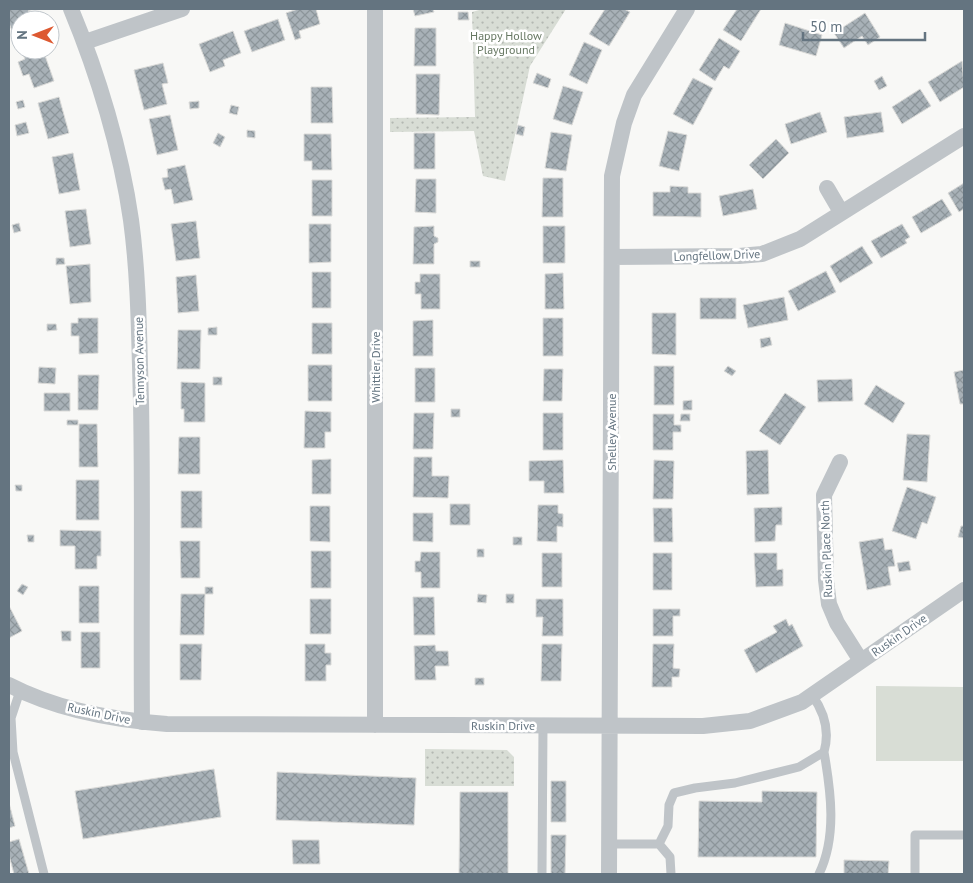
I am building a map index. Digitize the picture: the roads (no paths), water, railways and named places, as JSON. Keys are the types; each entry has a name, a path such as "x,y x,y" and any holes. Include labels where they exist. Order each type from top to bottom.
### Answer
{"street":[{"name":"Tennyson Avenue","path":"71,9 85,42 120,168 136,261 141,421 142,722"},
{"path":"85,42 182,9"},
{"name":"Whittier Drive","path":"375,9 375,725"},
{"name":"Shelley Avenue","path":"608,874 612,176 624,123 634,95 687,9"},
{"name":"Longfellow Drive","path":"612,257 739,256 762,254 800,239 964,136"},
{"path":"827,188 841,212"},
{"name":"Ruskin Place North","path":"840,462 824,496 828,604 837,623 861,661"},
{"name":"Ruskin Drive","path":"15,688 100,716 142,722 703,726 750,721 774,714 812,695 964,590"}],"lane":[{"path":"15,688 11,718 13,752 44,874"},
{"path":"812,695 822,709 828,737 824,752 831,792 828,855 819,874"},
{"path":"542,874 544,726"},
{"path":"659,844 668,826 669,805 674,793 695,788 735,783 799,766 824,752"},
{"path":"915,874 915,835 964,835"},
{"path":"608,844 659,844 670,857 671,874"}],"park label":[{"name":"Happy Hollow Playground","path":"506,42"}]}
